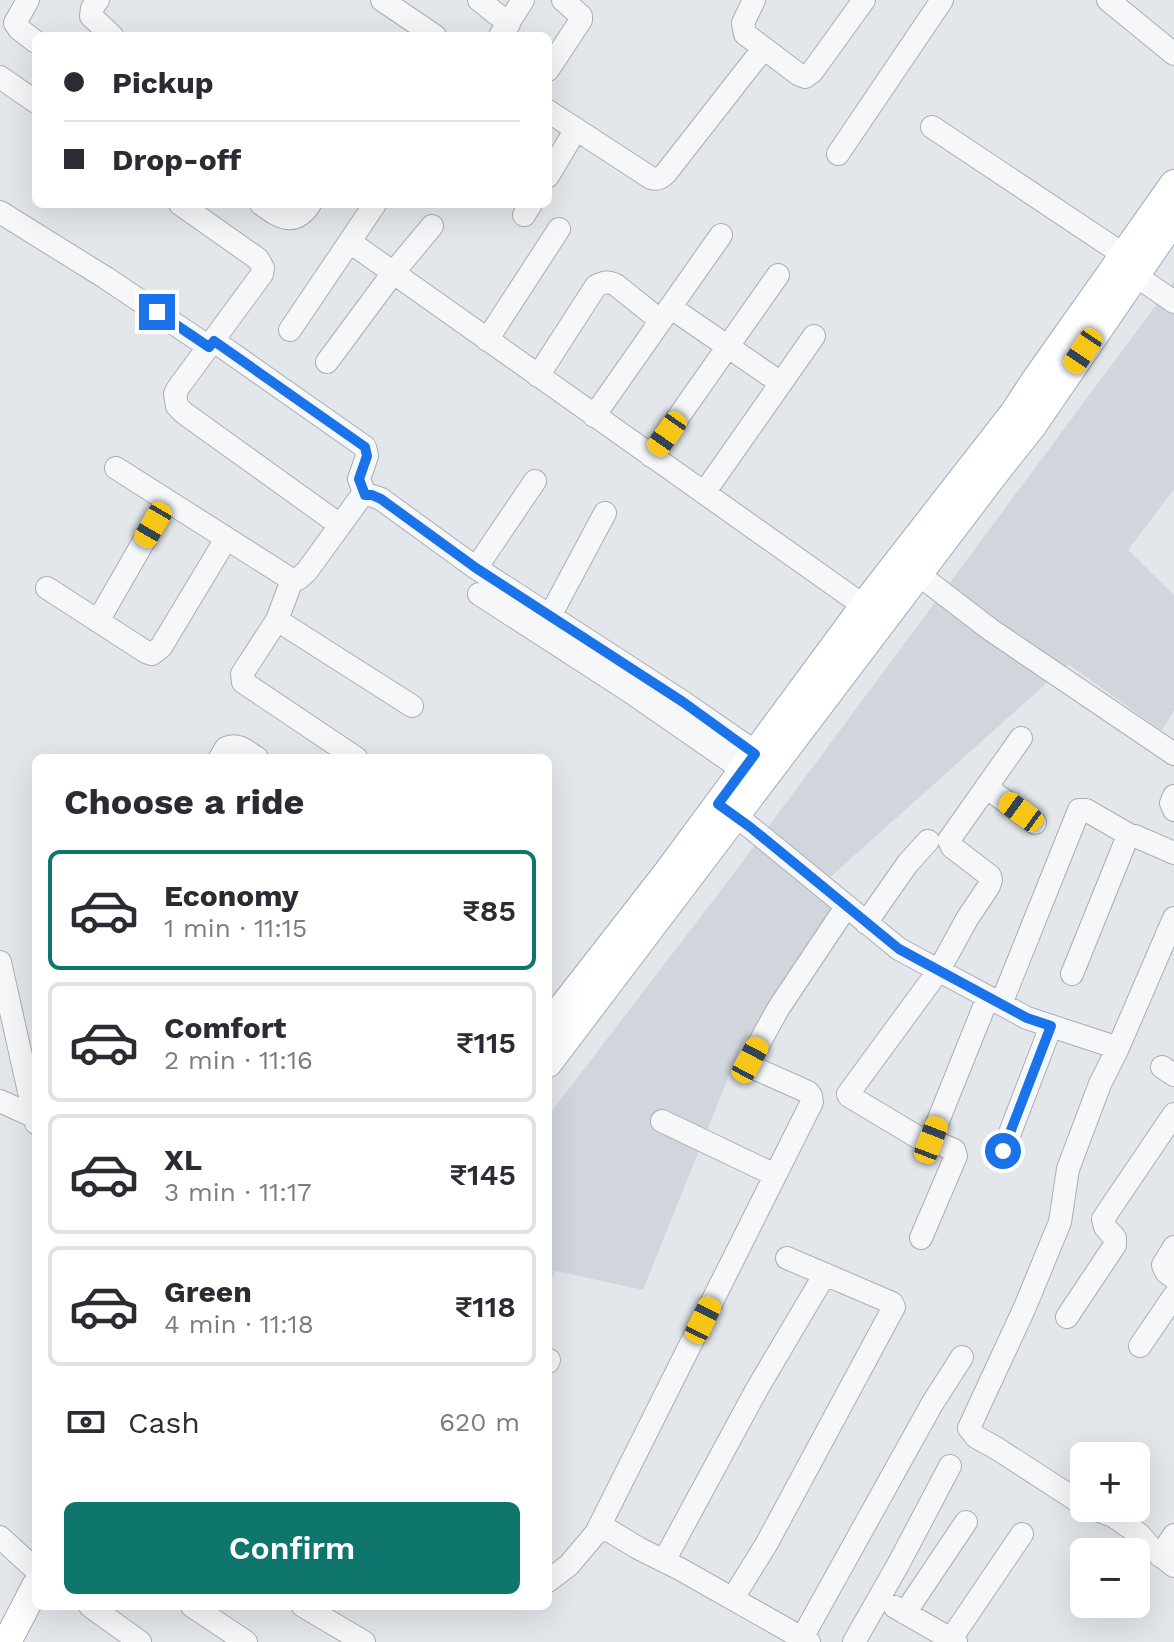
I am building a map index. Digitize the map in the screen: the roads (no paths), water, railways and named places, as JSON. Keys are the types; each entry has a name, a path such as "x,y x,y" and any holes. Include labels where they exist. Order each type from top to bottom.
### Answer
{"main road":[{"path":"1130,265 1174,184"},
{"path":"757,763 918,574 1023,420 1035,381 1130,265 1174,219"},
{"path":"552,1057 726,810 864,606 1023,420"},
{"path":"552,1021 668,872 726,810"},
{"path":"7,1642 32,1594"},
{"path":"28,1642 45,1610"}],"street":[{"path":"28,0 15,23 32,39"},
{"path":"98,0 91,16 108,32"},
{"path":"382,0 429,32"},
{"path":"479,0 504,30 523,0"},
{"path":"552,64 581,20 581,16 563,0"},
{"path":"754,0 745,18 745,34 805,77 809,76 864,0"},
{"path":"838,154 942,0"},
{"path":"1108,0 1174,54"},
{"path":"552,114 651,178 661,178 763,49"},
{"path":"0,77 32,99"},
{"path":"932,127 1130,265 1174,302"},
{"path":"552,169 576,129"},
{"path":"186,208 258,259 263,268 262,274 175,394 177,406 340,525"},
{"path":"267,208 281,217 291,218 308,208"},
{"path":"290,330 372,208"},
{"path":"0,212 212,344 365,447 367,456 359,479 365,495"},
{"path":"327,362 432,226"},
{"path":"487,340 559,229"},
{"path":"594,416 721,235"},
{"path":"350,242 864,606"},
{"path":"651,456 778,275"},
{"path":"538,376 596,286 609,282 729,347 781,383"},
{"path":"704,493 814,336"},
{"path":"116,468 292,580"},
{"path":"476,568 535,481"},
{"path":"350,754 243,682 242,674 277,620 292,580 303,576 357,501 365,495 372,495 476,568 683,702 757,763"},
{"path":"98,621 167,501"},
{"path":"550,616 605,513"},
{"path":"47,588 146,652 155,653 226,539"},
{"path":"918,574 1003,638 1174,754"},
{"path":"479,594 629,691 757,763"},
{"path":"277,620 412,706"},
{"path":"921,1238 956,1156 954,1150 931,1140 926,1142 848,1094 939,970 991,880 990,876 952,847 949,840 1021,738"},
{"path":"222,754 226,748 234,745 251,754"},
{"path":"986,787 1035,823"},
{"path":"1174,796 1171,803 1174,810"},
{"path":"726,810 899,949 1027,1018 1118,1048"},
{"path":"931,1140 1079,810 1086,810 1131,836 1174,853"},
{"path":"1072,974 1127,838 1131,836"},
{"path":"866,923 908,863 928,841"},
{"path":"552,1578 569,1565 596,1533 812,1098 808,1092 754,1068 750,1060 778,1009 846,907"},
{"path":"1070,1496 976,1437 969,1428 1060,1222 1068,1169 1100,1084 1164,967 1174,918"},
{"path":"0,962 32,1106"},
{"path":"1003,1151 1051,1026"},
{"path":"0,1101 32,1118"},
{"path":"1067,1317 1115,1245 1115,1238 1105,1227 1103,1219 1174,1114"},
{"path":"662,1121 775,1175"},
{"path":"1174,1247 1163,1265 1174,1278"},
{"path":"733,1598 767,1543 894,1309 892,1303 787,1258"},
{"path":"664,1561 757,1389 825,1274"},
{"path":"1140,1346 1174,1296"},
{"path":"596,1533 610,1531 806,1640 932,1404 962,1357"},
{"path":"854,1642 950,1466"},
{"path":"905,1613 966,1522"},
{"path":"1122,1522 1167,1561 1174,1535"},
{"path":"880,1598 954,1641 1022,1534"},
{"path":"0,1537 32,1566"},
{"path":"96,1610 140,1642"},
{"path":"198,1610 246,1642"},
{"path":"310,1610 364,1642"}]}
